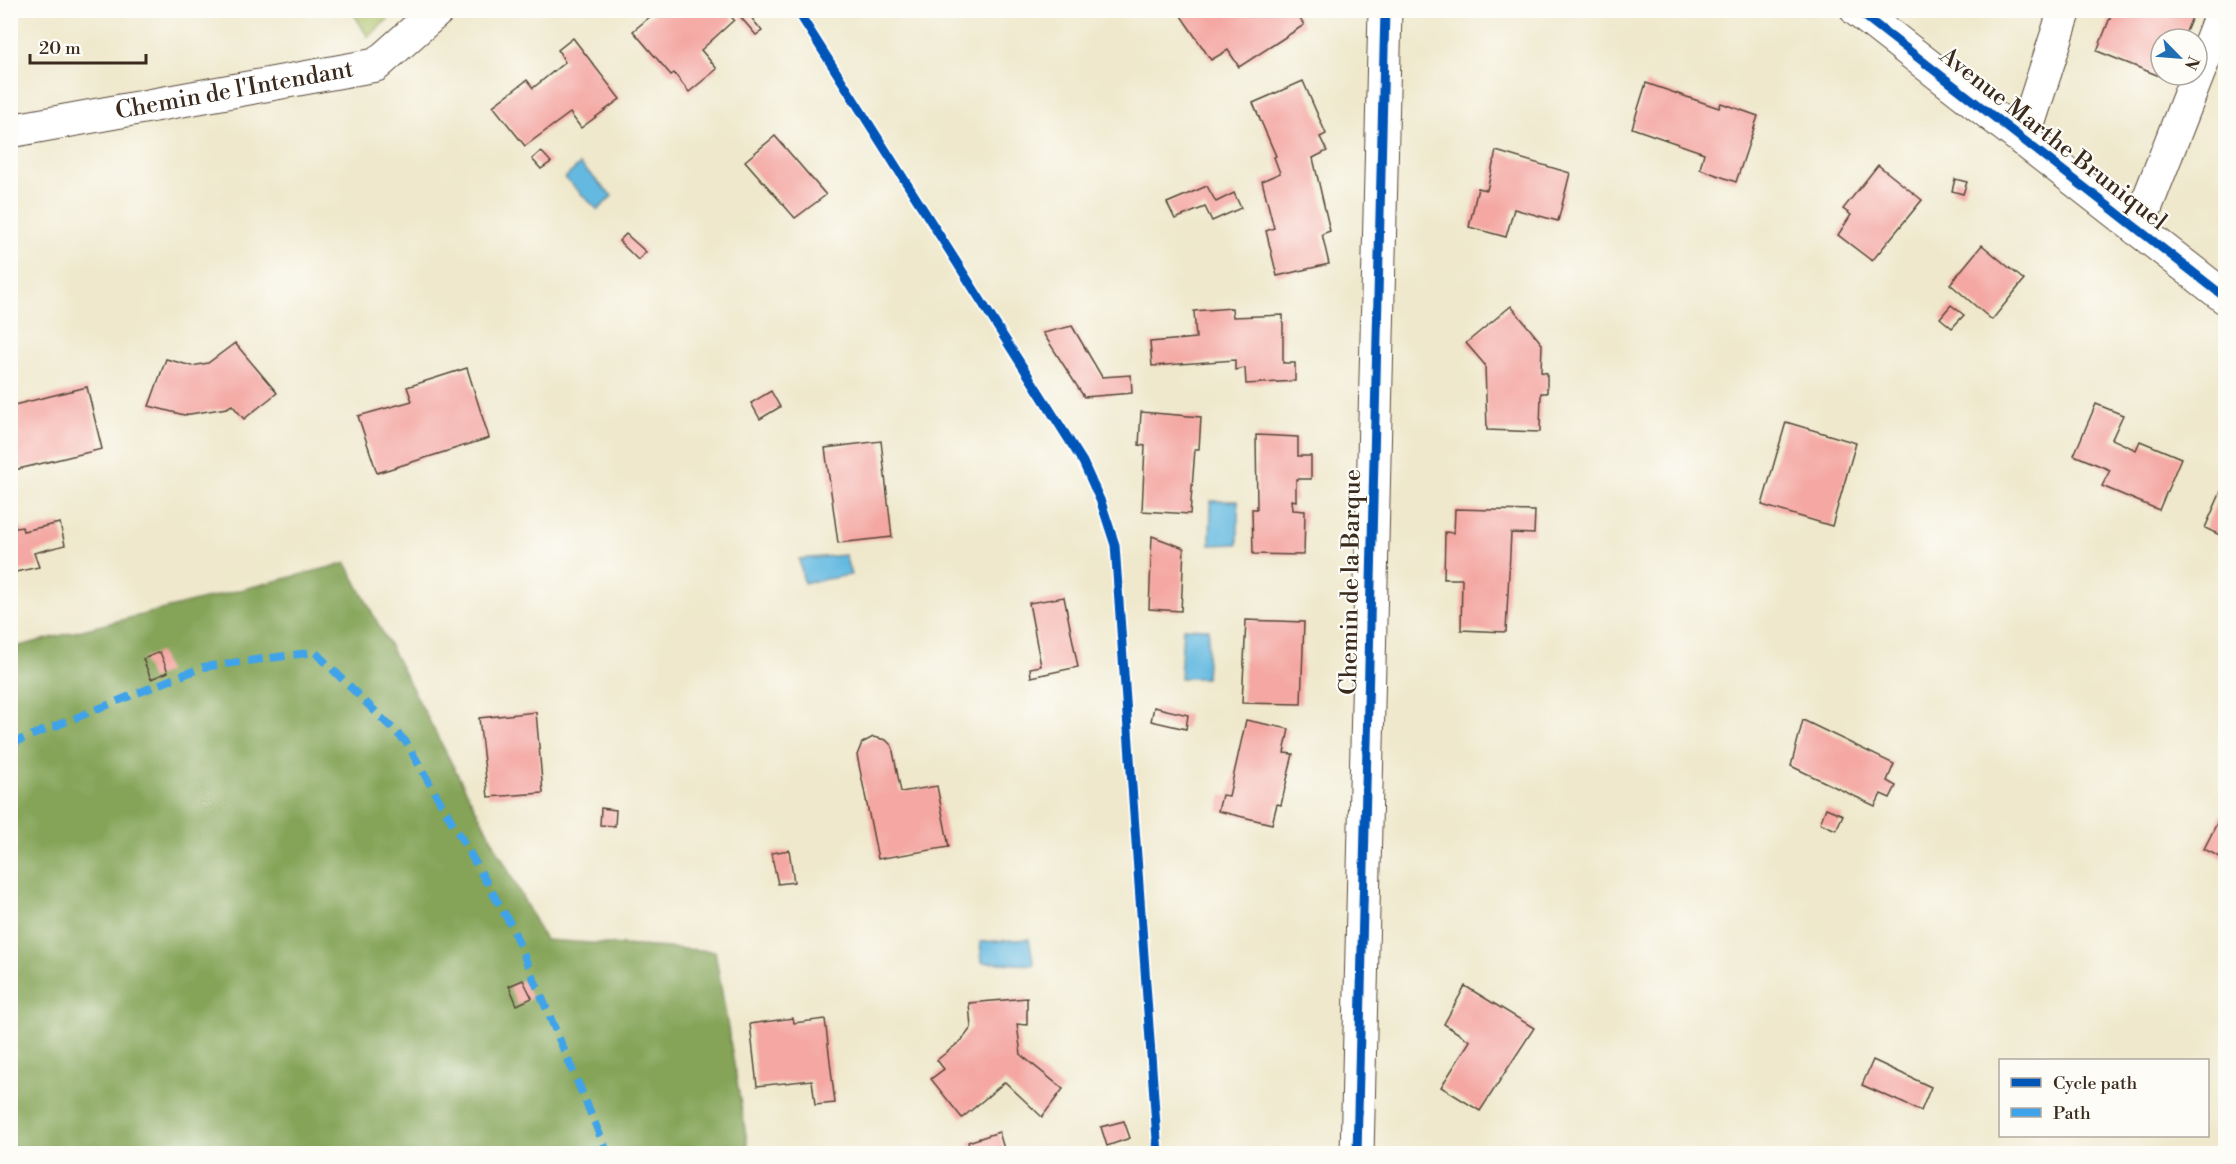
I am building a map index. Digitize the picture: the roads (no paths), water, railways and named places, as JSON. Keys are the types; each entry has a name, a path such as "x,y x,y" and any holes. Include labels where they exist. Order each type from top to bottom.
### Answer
{"street":[{"name":"Chemin de l'Intendant","path":"10,130 376,65 438,10"},
{"name":"Chemin de la Barque","path":"1357,1154 1385,10"},
{"path":"2023,140 2065,10"},
{"path":"2137,229 2223,10"},
{"name":"Avenue Marthe Bruniquel","path":"1866,14 2226,298"}],"water":[{"path":"580,164 612,196 598,210 565,178"},
{"path":"1211,501 1238,501 1238,544 1210,545"},
{"path":"845,555 851,575 804,583 799,559"},
{"path":"1183,628 1209,629 1206,678 1180,678"},
{"path":"1029,939 1034,965 982,962 980,942"}]}
